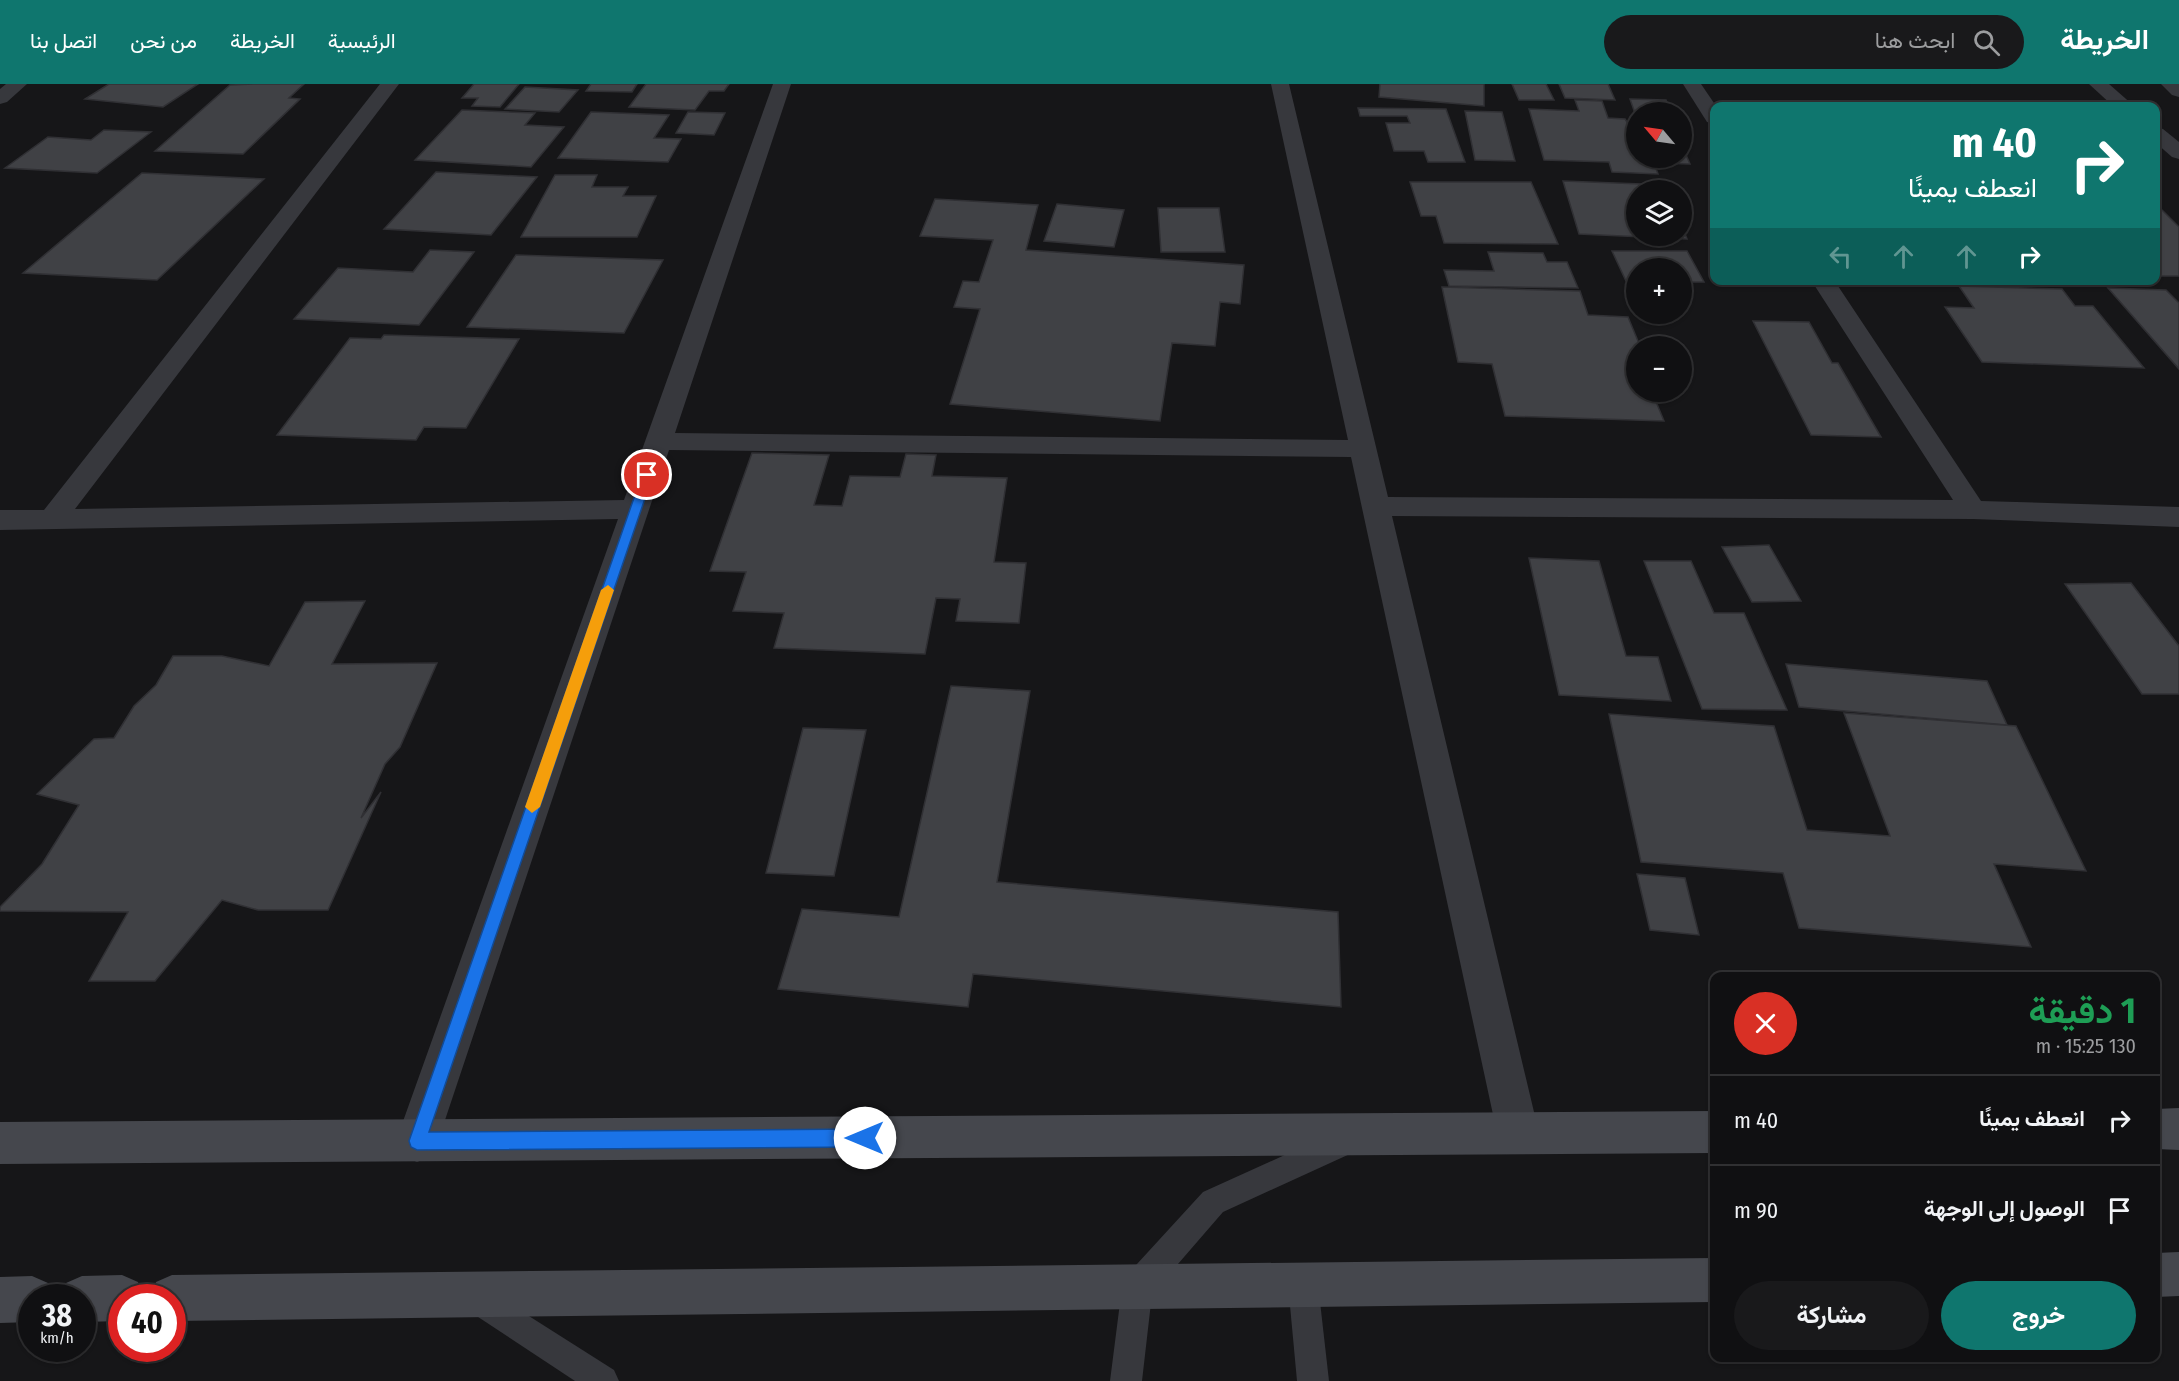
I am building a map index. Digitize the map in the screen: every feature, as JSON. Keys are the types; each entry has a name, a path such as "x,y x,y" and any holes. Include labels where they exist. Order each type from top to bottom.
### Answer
{"street":[{"path":"0,98 18,84"},
{"path":"52,519 390,84"},
{"path":"417,1141 782,84"},
{"path":"1280,84 1518,1133"},
{"path":"1692,84 1710,112"},
{"path":"2098,84 2119,102"},
{"path":"2170,84 2179,91"},
{"path":"2160,136 2179,153"},
{"path":"1825,285 1973,510"},
{"path":"659,441 1363,449"},
{"path":"1376,506 1973,510 2179,517"},
{"path":"0,520 636,509"},
{"path":"2160,1130 2179,1129"},
{"path":"0,1143 1710,1132"},
{"path":"2160,1275 2179,1275"},
{"path":"186,1298 1710,1280"},
{"path":"0,1300 18,1299"}],"lane":[{"path":"1126,1381 1137,1287 1213,1202 1359,1134"},
{"path":"1303,1284 1313,1381"},
{"path":"471,1294 603,1381"}],"building":[{"path":"109,84 198,84 163,107 85,99"},
{"path":"304,84 289,98 300,99 243,154 155,151 230,85"},
{"path":"474,84 519,84 500,107 472,106 478,98 462,98"},
{"path":"591,84 637,84 632,92 586,91"},
{"path":"646,84 729,84 724,91 709,91 695,110 629,107"},
{"path":"1380,84 1484,84 1484,106 1379,97"},
{"path":"1512,84 1546,84 1554,100 1519,100"},
{"path":"1559,84 1608,84 1615,100 1565,98"},
{"path":"525,87 578,90 559,112 505,109"},
{"path":"1630,99 1666,100 1667,102 1631,102"},
{"path":"1575,100 1602,101 1608,118 1625,119 1626,168 1656,168 1658,174 1612,172 1609,162 1544,160 1529,109 1579,111"},
{"path":"1358,108 1446,109 1465,162 1428,162 1424,151 1394,151 1386,123 1410,123 1407,116 1360,116"},
{"path":"462,110 535,113 525,125 564,127 531,167 415,160"},
{"path":"1465,111 1502,112 1515,161 1475,160"},
{"path":"591,112 669,115 654,138 681,139 668,162 558,158"},
{"path":"688,112 725,113 714,135 676,133"},
{"path":"104,130 151,132 97,173 5,168 48,137 91,140"},
{"path":"436,172 537,177 491,235 384,229"},
{"path":"142,173 264,179 157,280 23,273"},
{"path":"555,175 597,175 592,187 628,187 623,196 656,196 637,237 521,237"},
{"path":"1563,181 1626,183 1626,236 1579,234"},
{"path":"1410,182 1531,182 1558,244 1444,243 1436,216 1421,216"},
{"path":"935,199 1038,205 1026,250 1244,265 1240,304 1220,302 1215,346 1172,343 1160,421 950,404 980,309 954,307 963,281 979,282 993,240 920,236"},
{"path":"1057,204 1124,210 1114,247 1044,241"},
{"path":"1158,208 1219,208 1225,252 1161,252"},
{"path":"2160,210 2179,227 2179,276 2160,276"},
{"path":"430,250 474,252 419,325 294,319 338,268 413,272"},
{"path":"1612,251 1687,251 1691,258 1626,258 1626,281"},
{"path":"1488,252 1543,253 1547,262 1567,262 1578,288 1449,286 1444,270 1494,271"},
{"path":"516,255 663,260 624,333 467,327"},
{"path":"1692,260 1704,282 1692,282"},
{"path":"1959,286 2062,289 2075,306 2093,306 2144,368 1982,362 1945,307 1974,308"},
{"path":"1442,287 1580,291 1588,315 1626,317 1626,324 1631,324 1636,336 1626,336 1626,402 1656,402 1664,421 1505,416 1492,364 1458,362"},
{"path":"2108,288 2166,290 2179,303 2179,369"},
{"path":"1753,321 1809,322 1832,363 1838,363 1881,437 1811,435"},
{"path":"384,335 519,339 466,428 424,427 416,440 277,435 350,338 381,339"},
{"path":"752,453 829,455 814,505 842,506 850,476 900,477 906,454 936,455 932,476 1007,478 994,562 1026,563 1019,623 956,621 960,599 936,598 925,654 774,648 784,613 733,611 746,572 710,571"},
{"path":"1769,545 1801,601 1752,602 1722,547"},
{"path":"1529,558 1599,561 1626,656 1658,657 1671,701 1559,695"},
{"path":"1644,561 1691,561 1714,613 1744,613 1787,710 1702,709"},
{"path":"2131,583 2179,646 2179,694 2142,694 2065,584"},
{"path":"365,601 332,664 437,663 400,747 385,764 361,818 381,792 328,910 258,910 222,900 155,981 89,981 128,912 0,911 0,907 42,864 79,805 37,794 94,739 114,738 134,706 156,685 173,656 222,656 269,666 305,602"},
{"path":"1786,664 1987,681 2007,725 1799,707"},
{"path":"951,686 1030,691 997,882 1338,912 1341,1007 973,974 968,1007 778,989 802,909 899,917"},
{"path":"1844,713 2016,726 2086,871 1994,864 2031,947 1799,928 1783,873 1641,862 1609,714 1774,726 1807,830 1890,836"},
{"path":"803,728 866,730 834,876 766,873"},
{"path":"1637,874 1685,878 1699,935 1650,930"}],"slow traffic":[{"path":"532,807 608,590"}],"route":[{"path":"647,475 417,1141 865,1138"}]}
